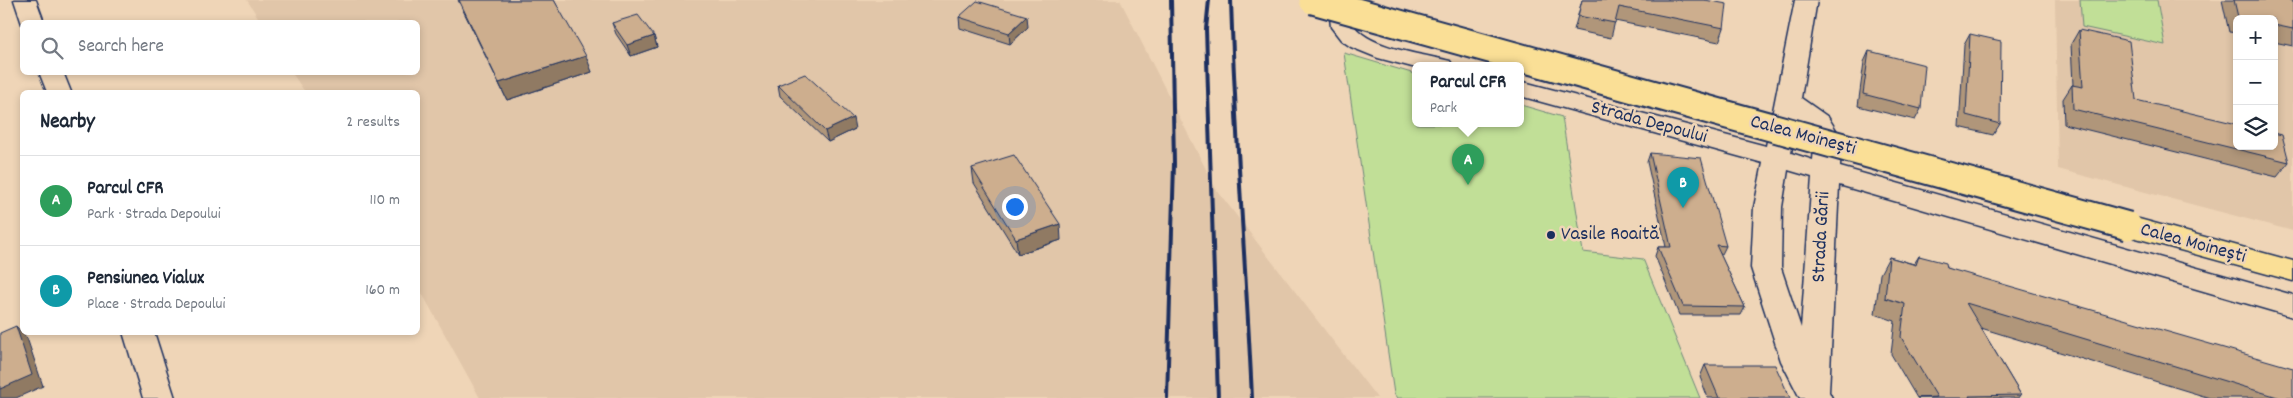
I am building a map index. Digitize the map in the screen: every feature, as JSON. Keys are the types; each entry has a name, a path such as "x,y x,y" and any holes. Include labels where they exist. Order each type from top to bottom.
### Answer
{"main road":[{"name":"Calea Moinești","path":"1313,0 2293,272"}],"street":[{"path":"25,0 32,20"},
{"path":"1345,0 1342,25 1346,32 1358,43 1427,62"},
{"path":"1789,96 1806,0"},
{"path":"52,75 58,90"},
{"name":"Strada Depoului","path":"1524,89 1777,158 2293,306"},
{"name":"Strada Gării","path":"1789,96 1819,122 1828,138 1814,395 1797,361 1766,268 1768,207 1789,96"},
{"path":"139,335 159,398"}],"shaded area":[{"path":"247,0 1120,0 1216,189 1377,398 480,398 420,290 420,90 304,90 293,75 420,75 420,20 260,20"},
{"path":"2055,0 2293,0 2293,231 2058,169"}],"green space":[{"path":"2080,0 2157,0 2165,45 2082,27"},
{"path":"1344,53 1412,73 1412,127 1524,127 1524,106 1562,117 1583,252 1643,259 1700,398 1397,398 1394,394"}],"building":[{"path":"459,0 554,0 586,56 499,83"},
{"path":"1582,0 1705,0 1727,4 1724,28 1619,7 1615,23 1578,16"},
{"path":"2234,0 2293,0 2293,29 2278,26 2278,15 2238,15"},
{"path":"977,1 1027,16 1009,33 959,17"},
{"path":"638,15 654,36 627,45 612,23"},
{"path":"2079,30 2129,41 2136,100 2233,123 2233,148 2073,109 2072,85 2083,87"},
{"path":"1970,34 2001,41 2000,124 1966,115"},
{"path":"1869,51 1925,65 1921,109 1863,94"},
{"path":"805,74 853,118 825,131 778,85"},
{"path":"2278,134 2282,135 2289,162 2240,150 2278,150"},
{"path":"1650,153 1701,158 1726,246 1716,245 1745,307 1683,306 1658,247 1671,247"},
{"path":"1014,155 1060,224 1016,239 972,168"},
{"path":"1919,256 1946,263 1947,268 2293,368 2293,398 2281,398 1966,303 2021,395 1969,396 1970,398 1917,398 1937,397 1901,337 1905,304 1885,298 1889,257 1916,265"},
{"path":"16,326 32,375 0,389 0,333"},
{"path":"1705,365 1775,365 1790,398 1719,398"}],"railway":[{"path":"1167,398 1174,164 1171,0"},
{"path":"1209,0 1206,29 1218,398"},
{"path":"1231,0 1252,398"}],"place":[{"name":"Parcul CFR","path":"1468,185"},
{"name":"Pensiunea Vialux","path":"1683,208"},
{"name":"Vasile Roaită","path":"1551,235"}]}
